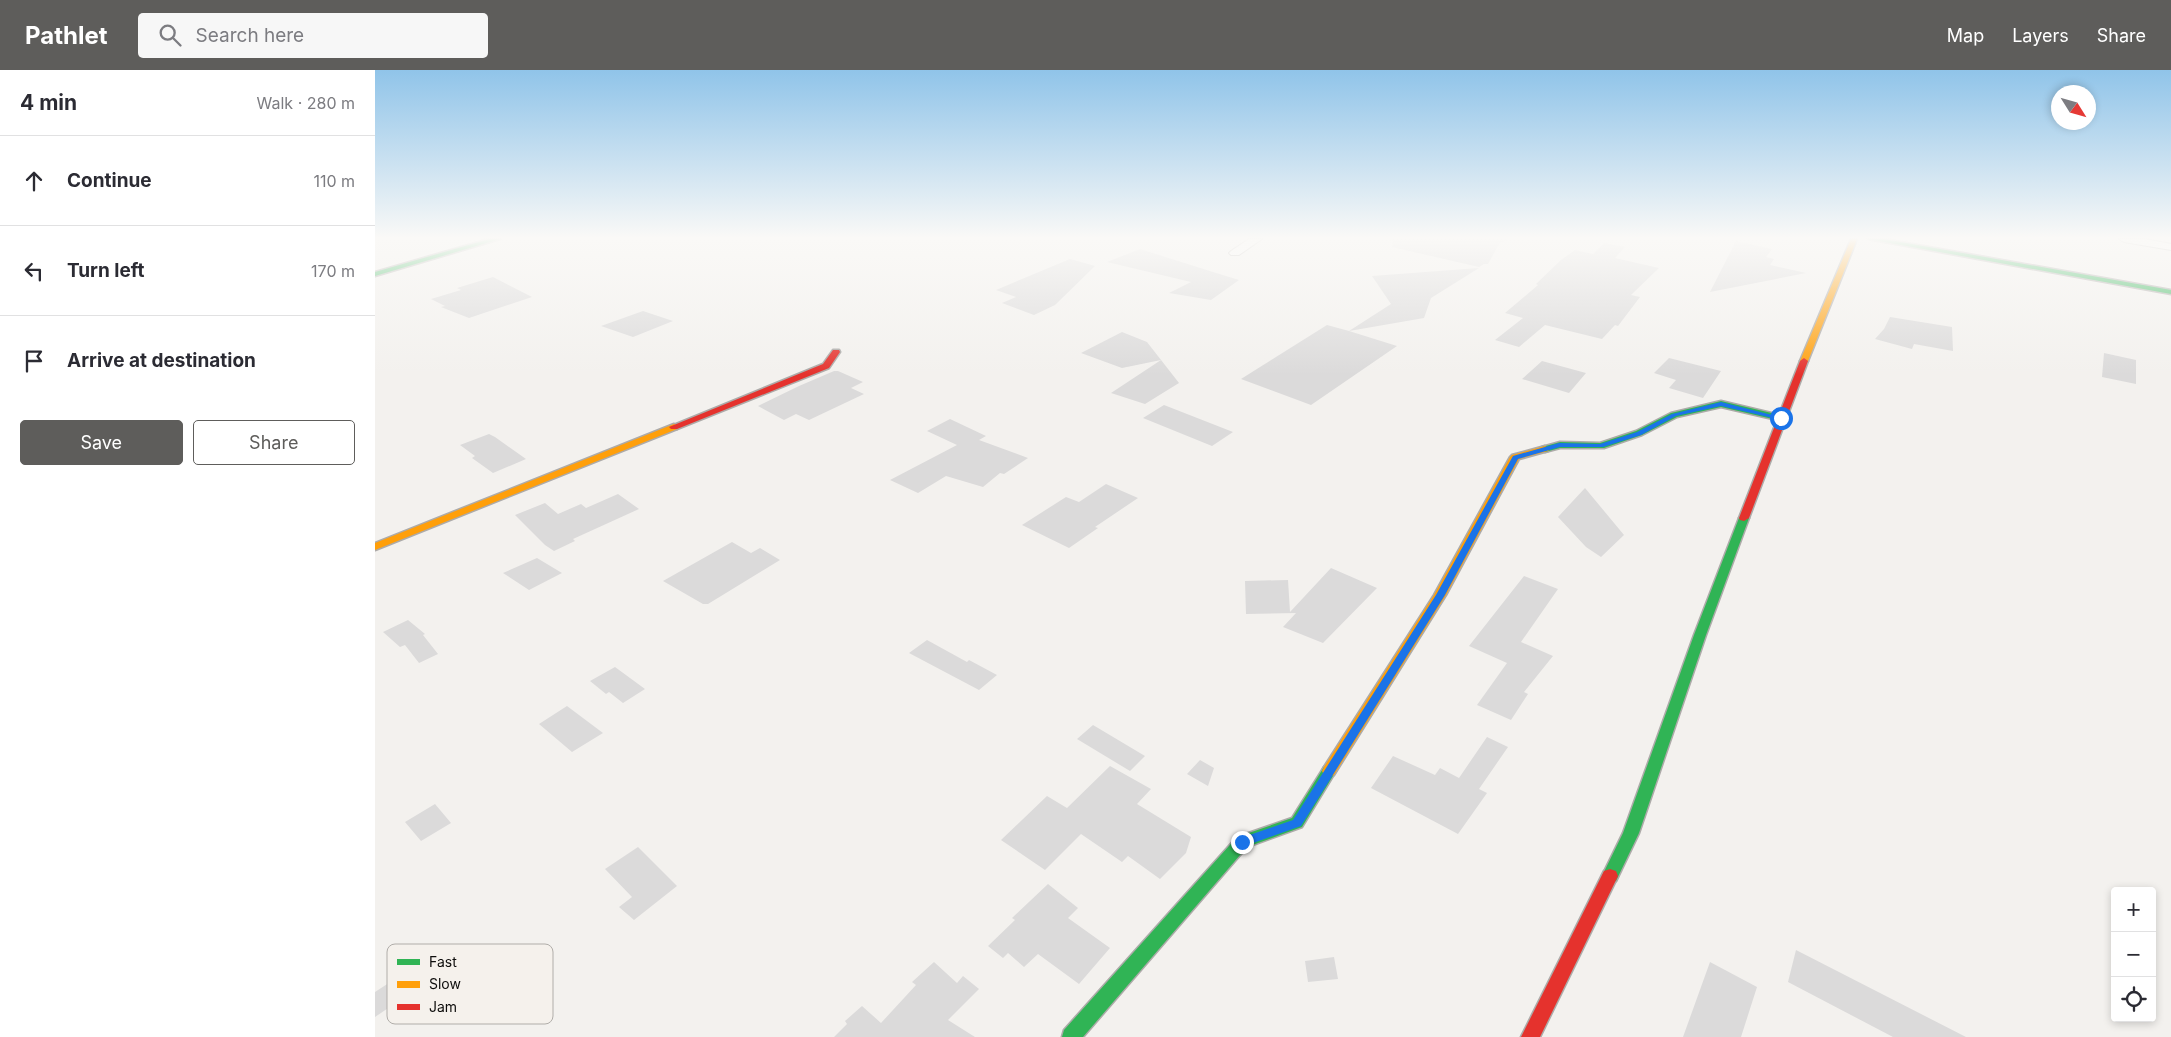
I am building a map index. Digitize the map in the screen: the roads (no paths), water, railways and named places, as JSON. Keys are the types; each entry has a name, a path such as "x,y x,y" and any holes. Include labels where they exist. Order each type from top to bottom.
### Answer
{"street":[{"path":"1530,1037 1631,833 1700,635 1781,418 1836,284"},
{"path":"2126,284 2171,292"},
{"path":"375,547 825,366 836,352"},
{"path":"1071,1037 1242,842 1297,823 1440,595 1515,457 1559,445 1601,446 1639,434 1674,415 1721,404 1781,418"}]}
